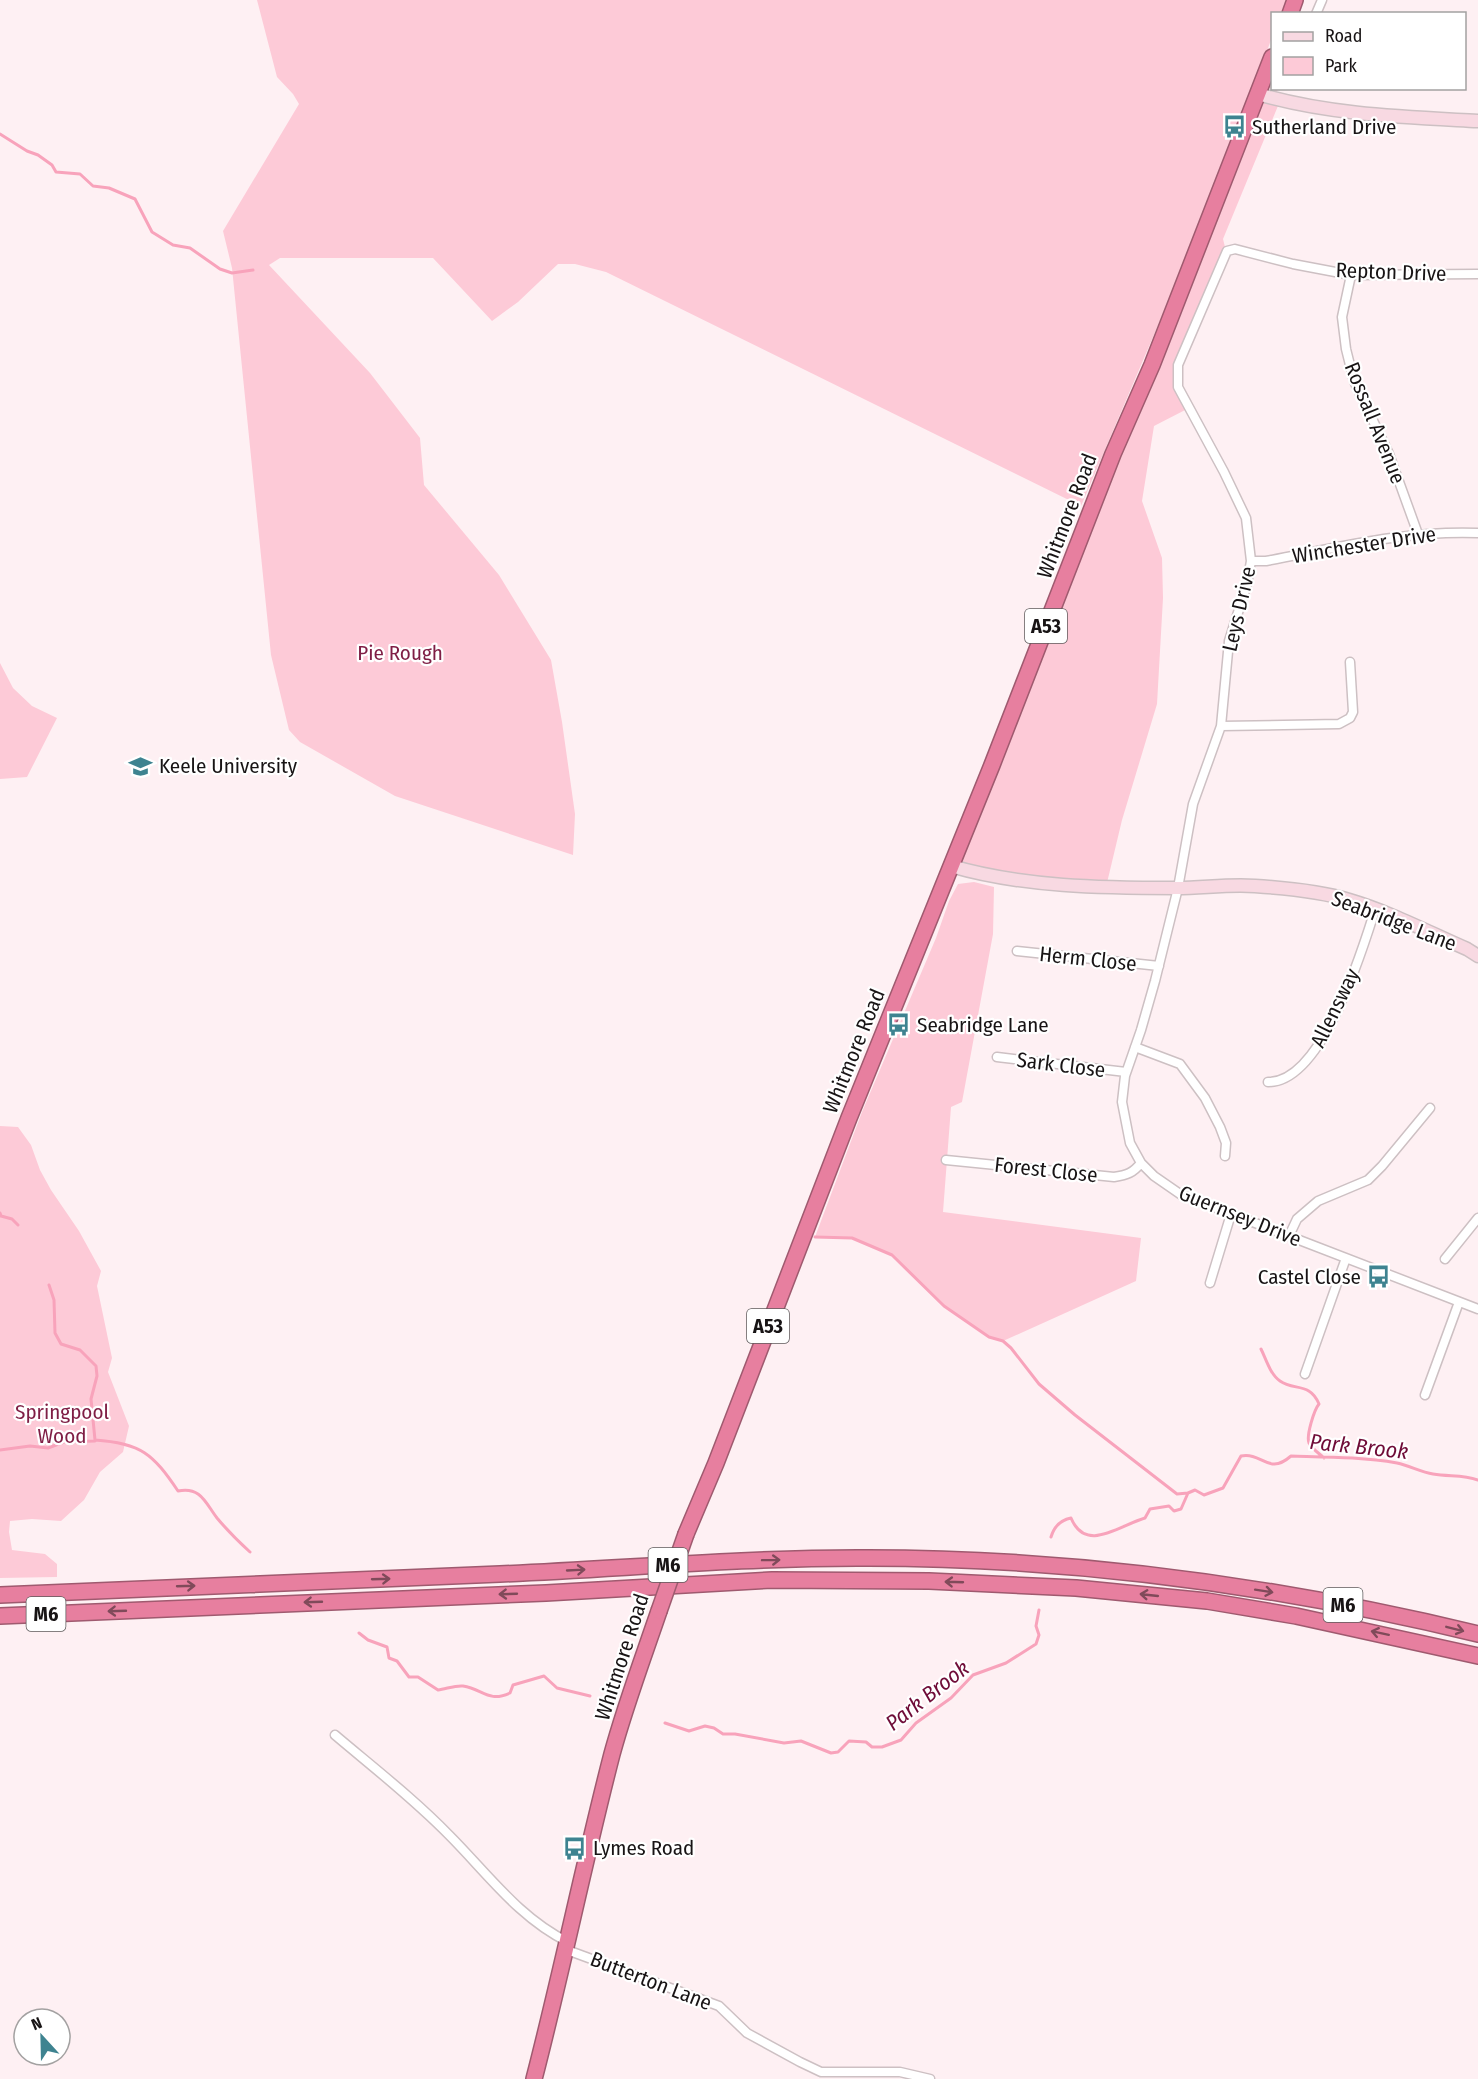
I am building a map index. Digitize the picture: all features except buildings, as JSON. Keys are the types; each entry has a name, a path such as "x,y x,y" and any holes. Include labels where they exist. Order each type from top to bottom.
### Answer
{"highway":[{"name":"Whitmore Road","path":"534,2079 613,1752 687,1534 849,1118 992,765 1113,454 1152,365 1271,60"},
{"name":"M6","path":"0,1595 501,1574 762,1560 858,1558 944,1560 1073,1567 1206,1582 1395,1614 1478,1634"},
{"name":"M6","path":"0,1616 546,1593 772,1580 928,1581 1065,1587 1207,1601 1296,1616 1478,1656"}],"street":[{"path":"1258,94 1278,94 1370,115 1478,121"},
{"name":"Repton Drive","path":"1235,249 1293,264 1351,275 1478,274"},
{"name":"Leys Drive","path":"1178,888 1193,804 1221,726 1229,641 1247,584 1251,561 1246,518 1178,387 1177,375 1178,365 1227,251 1235,249"},
{"name":"Rossall Avenue","path":"1351,275 1342,317 1346,349 1354,381 1389,454 1418,534"},
{"name":"Winchester Drive","path":"1251,561 1266,561 1418,534 1478,533"},
{"path":"1221,726 1339,724 1350,718 1353,712 1350,662"},
{"name":"Seabridge Lane","path":"951,866 973,872 1071,886 1178,888 1252,886 1323,894 1349,899 1376,909 1478,956"},
{"name":"Guernsey Drive","path":"1178,888 1159,966 1126,1072 1122,1102 1124,1121 1130,1143 1141,1162 1154,1176 1180,1194 1478,1309"},
{"name":"Allensway","path":"1268,1082 1275,1082 1295,1072 1310,1059 1349,984 1376,909"},
{"name":"Herm Close","path":"1017,951 1159,966"},
{"path":"1135,1047 1180,1064 1204,1098 1220,1127 1226,1143 1225,1156"},
{"name":"Sark Close","path":"997,1057 1126,1072"},
{"path":"1289,1236 1297,1219 1318,1201 1368,1180 1382,1167 1430,1108"},
{"name":"Forest Close","path":"946,1160 1114,1177 1134,1172 1141,1162"},
{"path":"1210,1283 1231,1214"},
{"path":"1445,1259 1478,1218"},
{"path":"1305,1374 1346,1258"},
{"path":"1425,1395 1460,1302"},
{"path":"335,1735 448,1834 507,1897 567,1946"},
{"name":"Butterton Lane","path":"567,1946 719,2006 747,2033 821,2072 900,2072 930,2079"}],"green space":[{"name":"Pie Rough","path":"257,0 1286,0 1281,12 1271,12 1271,40 1228,161 1081,506 606,272 575,264 558,264 518,302 492,321 433,258 280,258 269,265 370,373 420,438 424,485 499,575 551,660 575,814 573,855 395,796 300,742 289,730 271,655 232,268 223,231 299,104 277,77"},
{"path":"1271,60 1271,89 1259,94 1280,101 1223,239 1226,251 1177,376 1189,408 1154,426 1142,501 1162,558 1163,598 1157,704 1122,820 1106,887 951,866"},
{"path":"0,663 13,688 32,706 57,718 27,777 0,779"},
{"path":"974,882 994,887 993,934 962,1102 951,1107 943,1212 1141,1238 1136,1281 1003,1341 989,1337 944,1306 892,1255 852,1238 815,1237 862,1112 936,938 949,901 958,884"},
{"name":"Springpool Wood","path":"0,1126 18,1127 31,1145 40,1170 51,1190 79,1231 101,1271 97,1286 112,1358 108,1372 129,1426 123,1452 100,1472 84,1500 61,1521 32,1519 10,1521 12,1550 45,1554 57,1564 57,1577 0,1578"}],"waterway":[{"path":"0,134 27,151 38,155 52,165 56,172 80,174 93,186 109,188 135,199 152,232 173,245 190,248 220,269 232,273 253,270"},
{"name":"Park Brook","path":"0,1213 1,1216 12,1219 18,1225"},
{"path":"815,1237 852,1238 892,1255 944,1306 989,1337 1003,1341 1039,1384 1075,1415 1177,1494 1188,1493"},
{"name":"Park Brook","path":"49,1285 54,1300 55,1333 61,1344 80,1350 96,1366 97,1376 91,1399 95,1440 124,1444 153,1459 178,1491 192,1491 202,1497 233,1536 250,1552"},
{"path":"1261,1349 1271,1370 1280,1381 1306,1390 1315,1397 1319,1404 1311,1423 1308,1440 1324,1458"},
{"path":"0,1450 30,1446 48,1448 64,1442 95,1441"},
{"name":"Park Brook","path":"1051,1537 1058,1524 1071,1518 1077,1529 1094,1536 1115,1531 1145,1518 1150,1509 1169,1506 1174,1511 1181,1509 1188,1493 1195,1490 1204,1495 1223,1488 1241,1456 1255,1457 1271,1464 1283,1462 1291,1456 1371,1460 1397,1463 1433,1474 1478,1480"},
{"name":"Park Brook","path":"665,1723 689,1731 705,1726 714,1728 723,1734 784,1743 801,1741 831,1753 838,1752 849,1741 866,1742 872,1747 882,1747 901,1740 916,1723 951,1698 973,1675 1006,1663 1036,1644 1039,1635 1036,1626 1039,1610"},
{"name":"Park Brook","path":"359,1633 368,1640 387,1647 389,1658 397,1661 409,1677 418,1677 438,1690 463,1686 496,1697 510,1693 513,1685 544,1676 557,1688 590,1696"}],"place":[{"name":"Sutherland Drive","path":"1234,127"},
{"name":"Keele University","path":"141,766"},
{"name":"Seabridge Lane","path":"899,1025"},
{"name":"Castel Close","path":"1379,1277"},
{"name":"Lymes Road","path":"575,1848"}]}
